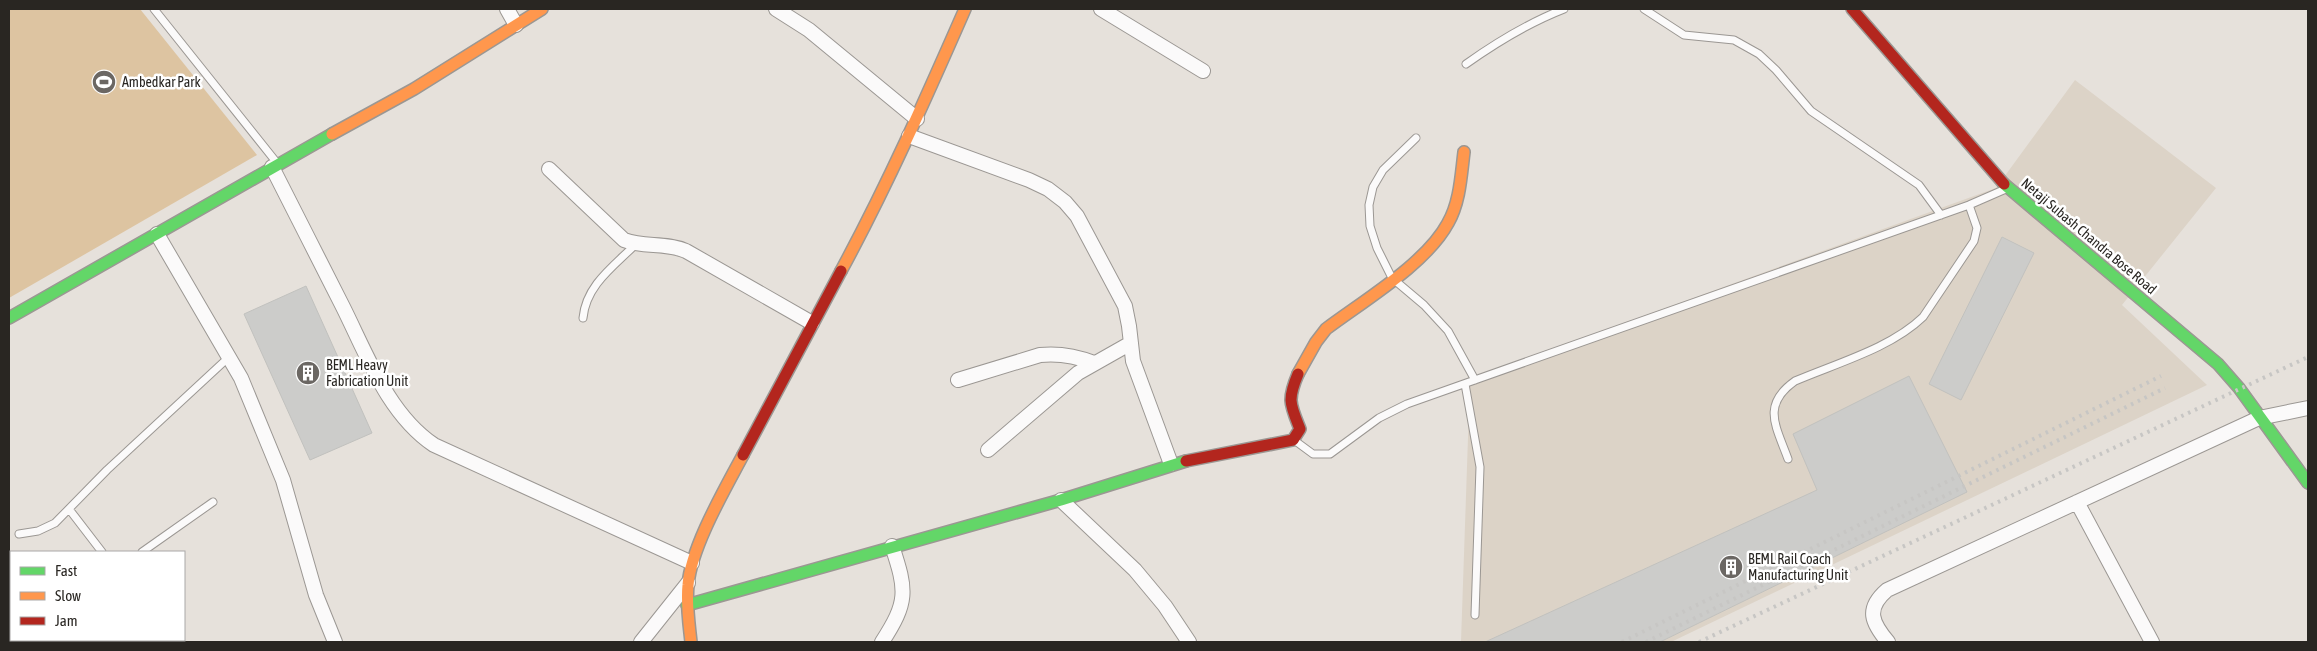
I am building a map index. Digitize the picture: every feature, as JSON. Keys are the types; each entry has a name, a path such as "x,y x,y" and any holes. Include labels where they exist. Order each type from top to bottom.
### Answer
{"main road":[{"path":"9,318 414,89 542,9"},
{"path":"691,642 687,605 688,583 692,563 718,502 871,215 909,136 965,9"},
{"name":"Netaji Subash Chandra Bose Road","path":"1852,9 2008,188 2218,364 2239,388 2308,483"},
{"path":"687,605 1060,500 1171,464 1293,440 1300,430 1290,406 1291,394 1316,340 1326,328 1421,256 1447,226 1458,192 1464,152"}],"street":[{"path":"507,9 516,25"},
{"path":"776,9 809,30 917,118"},
{"path":"1101,9 1203,72"},
{"path":"909,136 1029,180 1048,189 1065,202 1085,229 1125,306 1133,361 1171,464"},
{"path":"275,166 388,395 407,422 434,445 692,563"},
{"path":"549,169 618,236 637,243 666,244 686,251 812,323"},
{"path":"157,234 241,378 283,480 316,595 335,642"},
{"path":"988,450 1078,374 1131,343"},
{"path":"958,380 1040,355 1054,353 1077,357 1094,363"},
{"path":"1888,642 1875,624 1873,615 1874,606 1879,597 1887,590 2260,418 2302,409 2308,400"},
{"path":"1060,500 1135,570 1165,606 1189,642"},
{"path":"2078,502 2152,642"},
{"path":"882,642 898,615 903,597 900,571 892,546"},
{"path":"641,642 688,583"}],"lane":[{"path":"154,9 275,166"},
{"path":"1466,64 1497,42 1533,21 1564,9"},
{"path":"1644,9 1684,35 1734,40 1759,54 1776,70 1811,111 1918,186 1941,215"},
{"path":"1416,138 1383,170 1373,187 1369,205 1370,226 1376,248 1392,278 1424,306 1448,331 1475,380"},
{"path":"1293,440 1313,454 1330,454 1388,413 1407,404 1970,205 2008,188"},
{"path":"1788,459 1774,421 1776,399 1784,389 1796,381 1891,341 1913,327 1924,317 1974,241 1977,228 1970,205"},
{"path":"583,318 586,302 593,286 637,243"},
{"path":"19,534 49,527 107,470 229,357"},
{"path":"1465,384 1480,467 1475,615"},
{"path":"143,551 212,502"},
{"path":"69,509 101,551"}],"shaded area":[{"name":"Ambedkar Park","path":"9,9 140,9 257,155 9,298"},
{"path":"2075,80 2216,188 2122,305 2207,385 1671,642 1461,642 1470,379 1996,188"}],"building":[{"path":"2002,237 2034,253 1961,400 1929,384"},
{"name":"BEML Heavy Fabrication Unit","path":"306,286 372,433 310,460 244,314"},
{"name":"BEML Rail Coach Manufacturing Unit","path":"1909,376 1967,492 1660,642 1485,642 1817,490 1793,434"}],"railway":[{"path":"1699,642 2308,357"},
{"path":"1622,642 2161,376"},
{"path":"1646,642 2165,388"}],"traffic: fast":[{"path":"9,318 332,134"},
{"path":"2004,184 2218,364 2239,388 2308,483"},
{"path":"687,605 1061,500 1186,461"}],"traffic: slow":[{"path":"332,134 414,89 542,9"},
{"path":"841,271 921,109 965,9"},
{"path":"1298,374 1316,342 1326,329 1393,281 1425,253 1438,238 1448,223 1455,206 1464,152"},
{"path":"691,642 687,599 690,570 710,518 743,455"}],"traffic: jam":[{"path":"1852,9 2004,184"},
{"path":"743,455 841,271"},
{"path":"1186,461 1293,440 1300,429 1291,402 1292,390 1298,374"}],"place":[{"name":"Ambedkar Park","path":"104,82"},
{"name":"BEML Heavy Fabrication Unit","path":"308,373"},
{"name":"BEML Rail Coach Manufacturing Unit","path":"1731,567"}]}
